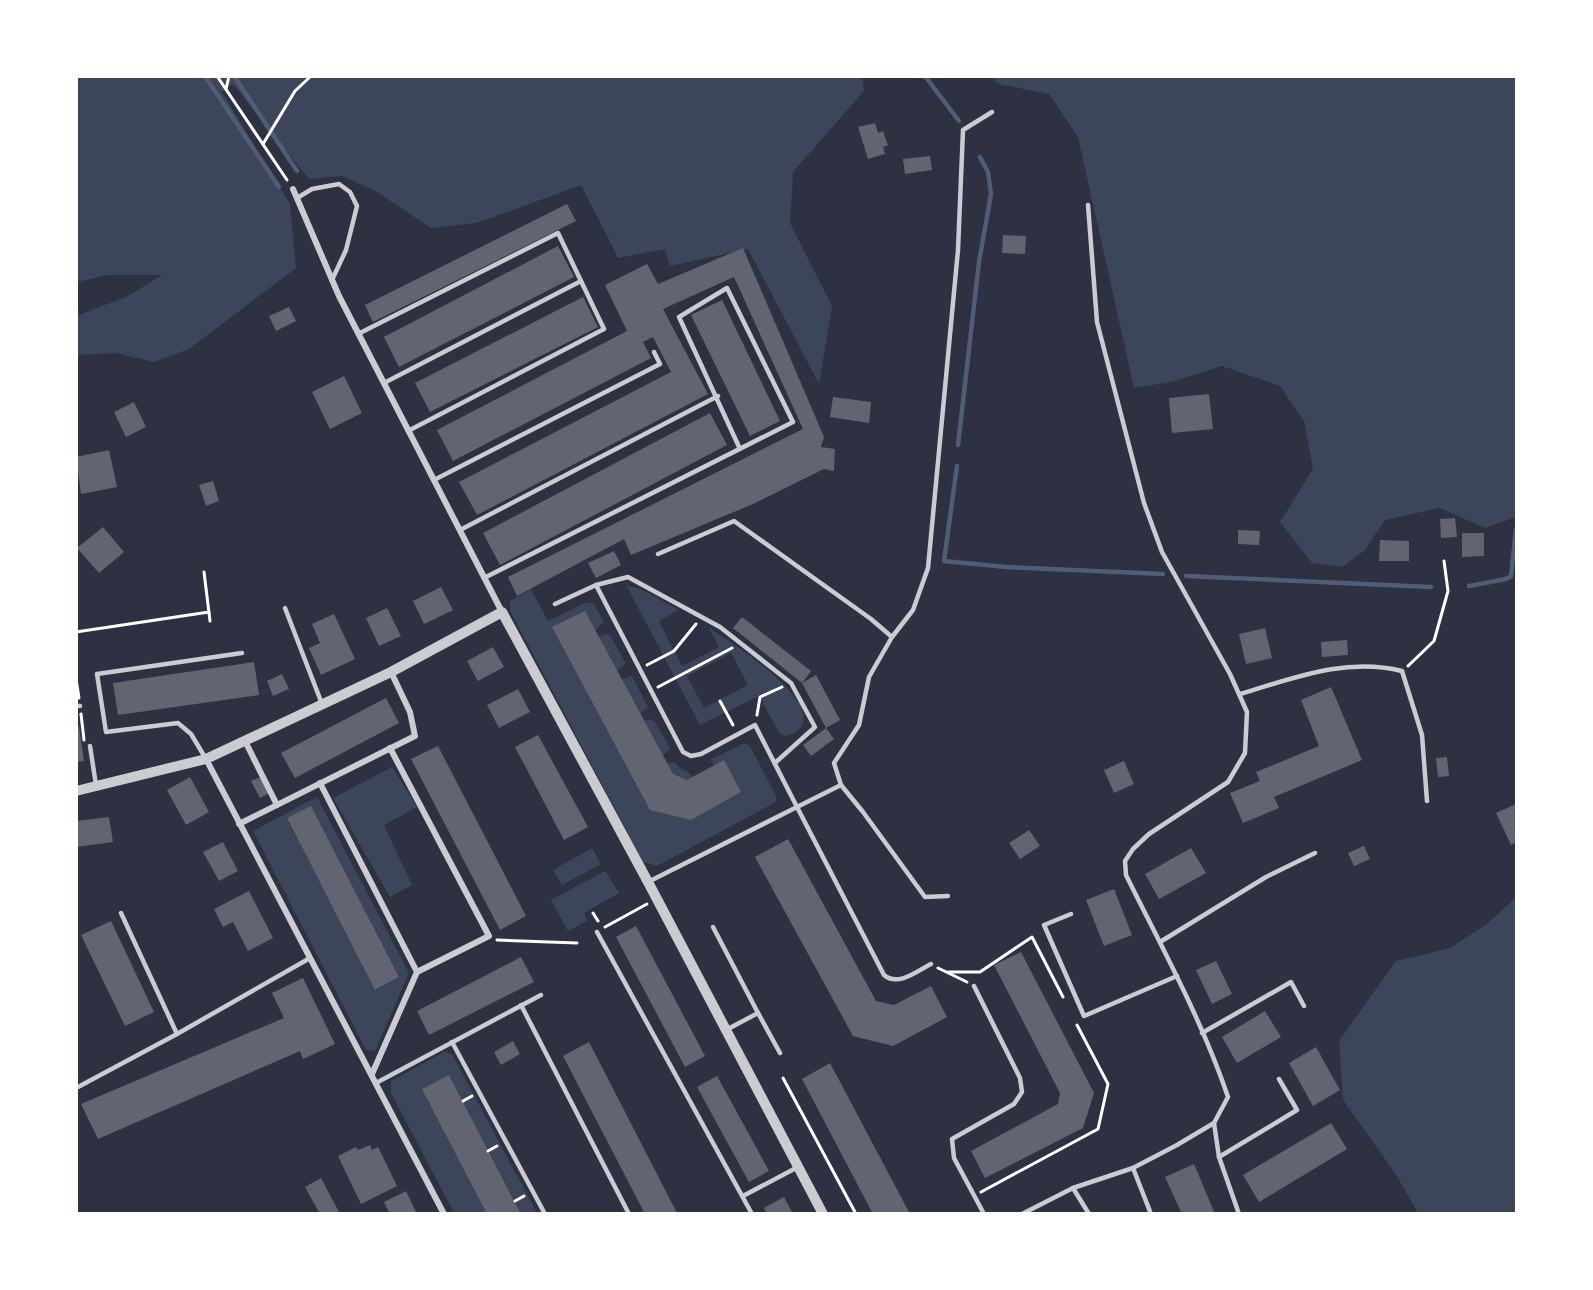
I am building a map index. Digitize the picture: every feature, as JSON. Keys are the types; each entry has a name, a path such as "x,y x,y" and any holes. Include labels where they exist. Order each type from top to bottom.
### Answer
{"street":[{"path":"293,189 358,334 484,578 658,900 823,1214"},
{"path":"76,791 206,759 391,672 502,612"},
{"path":"238,824 415,736 410,712 391,672"},
{"path":"245,741 277,805"},
{"path":"372,1074 417,972 489,936 390,748"},
{"path":"206,759 444,1214"},
{"path":"320,783 417,972"}],"lane":[{"path":"948,896 925,897 841,785 834,764 859,725 868,677 892,637 913,610 928,568 958,250 963,130 992,112"},
{"path":"297,198 312,189 339,184 350,192 357,206 346,250 332,280"},
{"path":"1088,205 1097,322 1144,503 1162,552 1240,694 1247,712 1245,753 1228,782 1149,834 1132,849 1125,861 1126,875 1177,976 1228,1097 1215,1123 1219,1157 1239,1214"},
{"path":"358,334 558,234 604,329 408,430"},
{"path":"384,383 581,281"},
{"path":"484,578 740,449 793,422 727,288 679,317 718,396 740,449"},
{"path":"434,480 660,364 654,352"},
{"path":"460,530 718,396"},
{"path":"658,555 734,522 871,619 892,637"},
{"path":"555,604 596,585 628,577 702,617 741,643 791,683 815,728 775,763"},
{"path":"596,585 683,752 691,756 700,754 755,725 884,975 890,980 898,981 931,964"},
{"path":"285,608 322,705"},
{"path":"206,759 191,734 178,723 106,732 97,674 242,653"},
{"path":"1240,694 1310,673 1351,665 1384,667 1402,671 1422,735 1427,801"},
{"path":"87,747 96,787"},
{"path":"648,882 797,807 830,793 841,785"},
{"path":"1160,942 1266,877 1315,853"},
{"path":"121,913 177,1034"},
{"path":"1071,914 1044,925 1084,1016 1177,976"},
{"path":"713,927 780,1053"},
{"path":"597,932 752,1214"},
{"path":"78,1087 310,958"},
{"path":"1202,1033 1291,982 1304,1006"},
{"path":"974,986 1020,1078 1022,1092 1014,1104 952,1139 954,1158 984,1214"},
{"path":"376,1083 540,994"},
{"path":"521,1005 628,1214"},
{"path":"726,1030 758,1013"},
{"path":"452,1042 545,1214"},
{"path":"1219,1157 1297,1110 1279,1079"},
{"path":"1022,1214 1073,1188 1133,1168 1215,1123"},
{"path":"743,1196 798,1167"},
{"path":"1133,1168 1151,1214"},
{"path":"1073,1188 1089,1214"}],"path":[{"path":"218,76 293,189"},
{"path":"226,90 229,76"},
{"path":"263,144 295,91 311,76"},
{"path":"1402,671 1434,641 1448,591 1444,561"},
{"path":"204,572 210,621"},
{"path":"76,632 209,612"},
{"path":"640,669 674,651 702,617"},
{"path":"651,691 741,643"},
{"path":"76,679 78,706 87,747"},
{"path":"755,725 760,697 791,683"},
{"path":"720,700 738,735"},
{"path":"593,913 602,929 658,900"},
{"path":"948,972 980,972 1032,937 1064,1000"},
{"path":"497,940 577,943"},
{"path":"931,964 974,986"},
{"path":"974,1196 1098,1129 1108,1084 1075,1021"},
{"path":"783,1078 856,1214"}],"shaded area":[{"path":"77,77 862,77 864,91 793,172 790,223 832,306 819,384 748,249 670,266 665,249 618,258 581,185 477,223 431,228 377,192 343,176 309,179 233,84 222,92 290,204 296,268 189,349 154,362 115,353 77,355 77,316 128,296 162,275 108,275 77,282"},
{"path":"991,77 1516,77 1516,517 1485,528 1440,508 1385,520 1364,551 1342,567 1312,563 1280,522 1313,469 1304,421 1280,386 1222,366 1171,382 1134,388 1078,137 1049,94 999,84"},
{"path":"626,585 640,589 679,610 659,621 682,666 719,647 709,628 778,679 794,696 803,713 802,726 787,736 780,734 759,696 700,725","holes":["731,653 748,685 704,708 687,676"]},
{"path":"531,589 548,621 585,603 593,603 604,622 595,630 599,637 610,635 626,664 617,670 622,679 632,676 648,707 640,714 644,721 650,719 655,722 670,748 663,755 667,763 675,762 679,768 687,771 693,777 714,766 711,759 745,743 750,746 777,798 774,803 657,866 643,862 510,611 510,601"},
{"path":"392,767 417,807 384,825 412,885 390,897 333,798"},
{"path":"317,797 409,973 375,1051 366,1050 253,831","holes":["311,806 399,977 376,990 287,819"]},
{"path":"592,848 601,864 562,885 553,870"},
{"path":"605,871 619,893 584,913 587,921 568,931 551,900"},
{"path":"1516,897 1516,1213 1418,1213 1395,1173 1343,1100 1339,1041 1396,961 1450,948 1487,924"},
{"path":"444,1052 452,1054 537,1213 521,1213 449,1075 487,1213 454,1213 391,1093 391,1081"}],"building":[{"path":"875,123 878,133 883,131 888,145 883,147 885,154 868,159 858,127"},
{"path":"930,156 932,170 905,174 903,159"},
{"path":"567,204 576,221 373,322 365,305"},
{"path":"1003,235 1026,236 1025,254 1002,253"},
{"path":"558,246 574,277 399,367 384,337"},
{"path":"743,248 824,437 821,447 835,449 834,471 824,469 753,504 631,555 624,539 517,596 508,577 803,429 734,277 663,309 708,394 477,515 459,482 671,372 653,337 643,342 651,358 453,461 437,430 627,331 605,285 647,264 658,284"},
{"path":"583,297 598,327 430,412 415,383"},
{"path":"722,300 780,421 750,436 691,315"},
{"path":"289,307 296,321 276,331 269,316"},
{"path":"344,376 362,413 330,429 312,392"},
{"path":"1209,394 1213,429 1172,433 1169,398"},
{"path":"833,397 871,402 869,423 830,417"},
{"path":"134,402 146,427 126,437 114,412"},
{"path":"710,413 727,445 500,565 483,533"},
{"path":"109,450 117,487 81,494 76,457"},
{"path":"213,481 219,501 206,506 199,485"},
{"path":"1455,518 1457,537 1441,538 1440,519"},
{"path":"103,527 124,552 99,573 77,548"},
{"path":"1238,530 1260,531 1259,545 1238,544"},
{"path":"1462,533 1484,533 1484,556 1462,557"},
{"path":"1380,540 1409,541 1409,561 1379,561"},
{"path":"614,551 621,565 596,578 588,563"},
{"path":"441,587 453,610 424,624 413,601"},
{"path":"387,608 401,636 379,646 366,618"},
{"path":"585,611 673,774 687,780 724,760 741,792 691,820 650,810 552,627"},
{"path":"334,614 355,659 321,675 309,648 320,643 312,624"},
{"path":"742,617 811,671 802,683 733,628"},
{"path":"1265,628 1272,658 1246,664 1239,634"},
{"path":"1347,640 1348,655 1322,657 1321,642"},
{"path":"493,647 504,667 478,681 467,661"},
{"path":"254,662 259,695 118,715 113,683"},
{"path":"282,674 289,689 273,696 267,681"},
{"path":"816,675 840,720 826,728 802,683"},
{"path":"1331,687 1362,760 1274,797 1279,808 1243,823 1230,793 1260,781 1256,772 1319,746 1301,700"},
{"path":"518,689 530,712 499,728 487,705"},
{"path":"386,698 399,723 295,778 281,753"},
{"path":"76,726 79,726 84,761 76,762"},
{"path":"826,728 834,739 811,756 803,745"},
{"path":"538,735 588,827 564,840 515,747"},
{"path":"438,746 526,916 500,930 411,759"},
{"path":"1447,757 1449,776 1438,777 1436,758"},
{"path":"1124,761 1134,784 1114,793 1104,770"},
{"path":"190,777 209,812 186,825 167,790"},
{"path":"261,777 269,793 260,798 251,781"},
{"path":"1516,804 1516,842 1511,845 1496,813"},
{"path":"311,806 399,977 375,990 287,818"},
{"path":"109,817 113,842 76,847 76,821"},
{"path":"1029,830 1040,846 1020,859 1009,843"},
{"path":"788,839 876,1001 894,1005 931,986 947,1017 893,1046 853,1036 755,857"},
{"path":"223,842 238,871 219,881 203,852"},
{"path":"1364,846 1370,859 1354,866 1348,853"},
{"path":"1191,848 1206,873 1159,899 1145,874"},
{"path":"1114,889 1132,935 1104,946 1086,900"},
{"path":"249,891 273,938 248,951 233,922 223,927 214,909"},
{"path":"111,921 154,1012 125,1026 81,935"},
{"path":"636,926 705,1056 685,1067 616,937"},
{"path":"1021,952 1094,1093 1083,1128 985,1178 971,1151 1058,1104 1060,1093 994,965"},
{"path":"521,957 534,982 429,1035 417,1011"},
{"path":"1216,961 1232,994 1212,1004 1196,970"},
{"path":"303,978 335,1044 303,1059 300,1051 98,1139 81,1104 284,1018 272,993"},
{"path":"1265,1011 1281,1037 1237,1063 1222,1037"},
{"path":"513,1041 520,1054 501,1065 494,1052"},
{"path":"589,1042 676,1214 645,1214 563,1056"},
{"path":"1316,1047 1340,1090 1313,1106 1289,1063"},
{"path":"830,1063 910,1214 873,1214 802,1079"},
{"path":"449,1075 521,1214 487,1214 422,1089"},
{"path":"717,1076 769,1171 749,1182 697,1087"},
{"path":"1331,1123 1347,1149 1259,1202 1243,1175"},
{"path":"370,1145 372,1150 378,1147 397,1186 361,1204 338,1156 356,1147 358,1150"},
{"path":"1194,1164 1215,1214 1182,1214 1165,1177"},
{"path":"321,1178 340,1214 320,1214 305,1187"},
{"path":"406,1191 417,1214 390,1214 384,1202"},
{"path":"784,1197 793,1214 767,1214 764,1208"}],"waterway":[{"path":"205,76 279,187"},
{"path":"234,76 297,171"},
{"path":"925,76 959,121"},
{"path":"958,445 979,262 991,194 988,172 980,157"},
{"path":"957,466 944,561 1006,567 1163,574"},
{"path":"1469,586 1511,576 1516,529"},
{"path":"1186,576 1431,587"}]}
